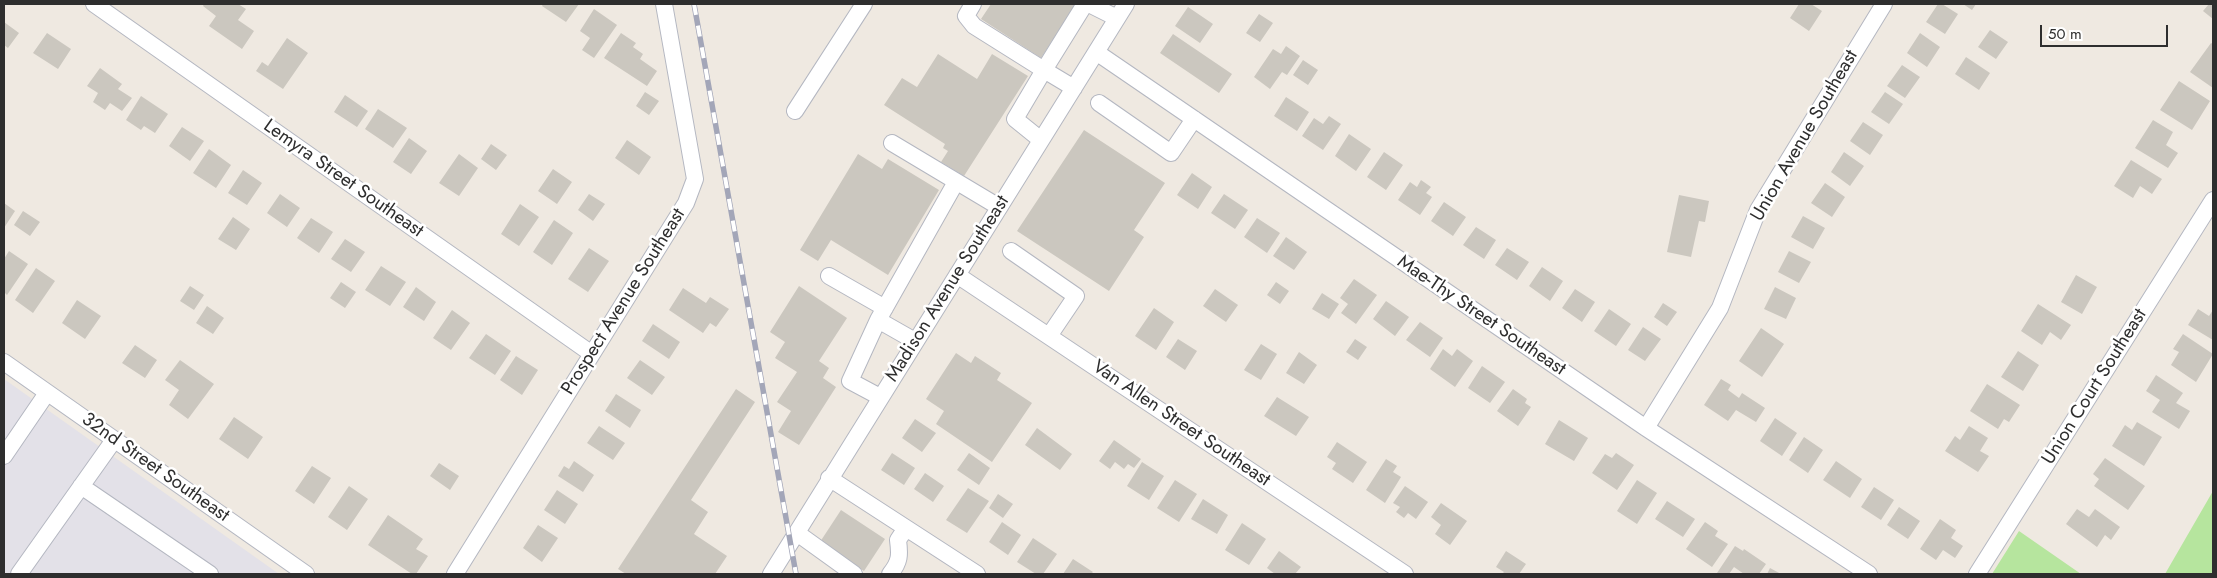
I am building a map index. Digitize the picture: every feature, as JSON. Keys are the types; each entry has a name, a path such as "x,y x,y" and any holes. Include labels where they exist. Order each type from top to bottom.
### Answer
{"street":[{"name":"Lemyra Street Southeast","path":"94,4 592,354"},
{"name":"Prospect Avenue Southeast","path":"455,574 686,203 695,179 664,4"},
{"path":"795,111 864,4"},
{"path":"973,4 966,16 974,26 1074,88"},
{"path":"1041,140 1015,119 1044,70 1087,4 1117,18"},
{"name":"Madison Avenue Southeast","path":"771,574 829,478 1126,4"},
{"name":"Union Avenue Southeast","path":"1646,428 1720,308 1758,210 1884,4"},
{"name":"Mae-Thy Street Southeast","path":"1096,52 1646,428 1869,574"},
{"path":"1099,104 1171,153 1194,119"},
{"path":"892,143 999,207"},
{"path":"880,397 850,381 881,314 956,182"},
{"name":"Union Court Southeast","path":"1977,574 2213,200"},
{"path":"1011,251 1076,296 1049,336"},
{"name":"Van Allen Street Southeast","path":"957,274 1405,574"},
{"path":"829,276 915,341"},
{"name":"32nd Street Southeast","path":"4,362 306,574"},
{"path":"4,456 47,392"},
{"path":"22,573 114,440"},
{"path":"829,478 977,574"},
{"path":"81,486 210,574"},
{"path":"890,574 898,564 900,554 898,540 906,528"},
{"path":"797,533 854,574"}],"shaded area":[{"path":"4,379 279,574 4,574"}],"green space":[{"path":"2213,491 2213,574 2165,574"},
{"path":"2019,531 2081,574 1992,574"}],"building":[{"path":"204,4 238,4 246,9 238,20 254,31 242,49 209,26 216,16 203,6"},
{"path":"543,4 579,4 566,22 542,6"},
{"path":"991,4 1076,4 1041,58 981,19"},
{"path":"1799,4 1811,4 1822,11 1809,31 1790,18"},
{"path":"1938,4 1942,4 1958,14 1945,34 1926,22"},
{"path":"1963,4 1976,4 1972,10"},
{"path":"2209,4 2213,4 2213,19 2203,11"},
{"path":"1188,7 1213,24 1200,43 1175,26"},
{"path":"594,9 617,25 594,58 582,50 590,38 580,31"},
{"path":"1259,14 1273,23 1260,42 1246,33"},
{"path":"4,22 19,33 8,48 4,45"},
{"path":"1990,30 2008,42 1996,59 1978,47"},
{"path":"47,33 71,49 58,69 33,53"},
{"path":"621,33 636,43 633,47 643,54 640,59 657,71 647,86 604,58"},
{"path":"1920,33 1940,47 1927,67 1907,53"},
{"path":"1173,34 1232,74 1219,93 1160,53"},
{"path":"287,38 308,53 283,89 256,71 262,62 268,66"},
{"path":"2211,43 2213,44 2213,88 2190,72"},
{"path":"1286,46 1300,56 1287,75 1282,72 1270,89 1254,77 1273,49 1281,54"},
{"path":"938,54 977,79 992,54 1028,76 964,176 941,162 948,151 943,148 945,144 884,105 902,78 917,87"},
{"path":"1966,57 1990,73 1979,90 1955,74"},
{"path":"1303,60 1318,70 1308,85 1293,75"},
{"path":"1902,65 1920,77 1905,98 1887,86"},
{"path":"100,68 122,84 118,89 132,98 122,111 110,103 105,110 93,102 98,93 87,86"},
{"path":"2179,81 2210,101 2192,130 2160,110"},
{"path":"645,92 659,101 649,115 636,106"},
{"path":"1885,92 1903,104 1889,124 1871,112"},
{"path":"345,95 368,111 357,127 334,112"},
{"path":"141,96 168,114 155,133 144,126 141,130 126,120"},
{"path":"1286,97 1309,112 1297,131 1274,116"},
{"path":"378,109 407,128 393,148 365,129"},
{"path":"1329,116 1341,124 1323,150 1302,136 1314,118 1323,124"},
{"path":"2153,120 2173,132 2166,145 2178,153 2168,168 2135,148"},
{"path":"1863,122 1883,135 1870,155 1850,141"},
{"path":"182,127 204,141 190,161 169,146"},
{"path":"1084,130 1165,183 1134,230 1144,237 1109,291 1017,231"},
{"path":"1349,134 1371,149 1356,171 1335,156"},
{"path":"409,138 427,151 411,174 393,162"},
{"path":"627,140 651,157 639,175 615,158"},
{"path":"491,144 507,155 496,170 481,159"},
{"path":"209,149 231,165 216,188 193,173"},
{"path":"1384,152 1403,165 1386,190 1367,177"},
{"path":"1844,152 1864,166 1850,186 1831,172"},
{"path":"459,154 478,168 459,196 439,183"},
{"path":"858,154 882,169 888,159 939,190 888,275 831,240 818,261 800,250"},
{"path":"2131,160 2162,179 2152,194 2140,186 2133,198 2114,186"},
{"path":"553,169 572,182 557,204 538,191"},
{"path":"243,170 262,183 247,205 228,193"},
{"path":"1192,173 1212,187 1198,209 1177,195"},
{"path":"1421,180 1431,187 1426,193 1432,197 1420,215 1398,200 1410,182 1417,187"},
{"path":"1825,183 1845,197 1832,217 1811,203"},
{"path":"280,194 300,208 287,227 267,213"},
{"path":"589,194 605,204 593,221 578,210"},
{"path":"1224,194 1248,210 1235,229 1211,213"},
{"path":"1679,195 1709,201 1705,222 1699,221 1691,257 1667,252"},
{"path":"1444,202 1466,217 1453,236 1431,221"},
{"path":"4,203 15,211 4,228"},
{"path":"520,204 539,217 519,246 501,234"},
{"path":"23,211 40,222 30,236 14,225"},
{"path":"1803,216 1825,228 1813,249 1791,237"},
{"path":"233,217 250,229 236,250 218,239"},
{"path":"311,218 333,232 319,253 297,238"},
{"path":"1257,218 1280,233 1267,253 1244,237"},
{"path":"554,220 573,233 552,265 533,252"},
{"path":"1476,227 1496,240 1484,259 1463,245"},
{"path":"1286,237 1307,252 1294,270 1273,256"},
{"path":"345,239 365,252 351,272 331,259"},
{"path":"589,248 609,261 588,292 568,279"},
{"path":"1507,248 1529,262 1517,280 1495,265"},
{"path":"9,251 28,264 7,295 4,292 4,259"},
{"path":"1789,251 1811,262 1799,283 1778,272"},
{"path":"381,266 406,282 390,306 365,290"},
{"path":"1542,267 1563,281 1550,301 1529,286"},
{"path":"36,268 55,281 33,313 15,300"},
{"path":"2076,275 2097,287 2082,314 2061,302"},
{"path":"1354,279 1377,295 1356,324 1341,313 1348,304 1340,298"},
{"path":"341,282 356,292 345,308 330,298"},
{"path":"1276,282 1289,291 1280,304 1267,295"},
{"path":"190,286 204,295 194,310 180,301"},
{"path":"799,286 847,318 819,361 829,368 823,378 836,387 799,445 778,432 791,411 777,402 797,372 775,358 785,342 770,332"},
{"path":"416,287 436,302 424,321 403,307"},
{"path":"1775,287 1796,298 1786,319 1764,309"},
{"path":"683,288 706,303 710,297 729,309 716,327 710,323 703,333 669,310"},
{"path":"1215,289 1238,305 1226,322 1203,306"},
{"path":"1575,289 1595,302 1582,322 1562,308"},
{"path":"1322,293 1339,304 1329,319 1312,309"},
{"path":"77,300 101,316 85,339 62,323"},
{"path":"1386,301 1409,317 1395,336 1373,319"},
{"path":"1663,303 1677,312 1667,326 1654,317"},
{"path":"2038,304 2071,325 2061,340 2050,332 2042,345 2021,331"},
{"path":"207,306 224,318 213,334 196,323"},
{"path":"1154,308 1174,322 1156,350 1135,336"},
{"path":"1609,309 1631,324 1616,346 1594,331"},
{"path":"2198,309 2209,316 2213,310 2213,340 2188,325"},
{"path":"452,310 470,323 451,350 433,338"},
{"path":"1420,322 1443,338 1430,357 1406,340"},
{"path":"653,324 680,342 669,359 642,341"},
{"path":"1643,327 1661,339 1645,361 1628,350"},
{"path":"1761,328 1784,344 1762,377 1739,361"},
{"path":"486,334 511,351 495,375 469,358"},
{"path":"2183,334 2213,354 2196,382 2171,365 2179,352 2173,349"},
{"path":"1178,339 1197,351 1185,370 1166,357"},
{"path":"1355,339 1367,347 1358,360 1346,352"},
{"path":"1261,344 1277,354 1261,380 1244,370"},
{"path":"135,345 157,360 145,378 122,363"},
{"path":"1443,349 1452,356 1457,349 1473,361 1455,387 1430,369"},
{"path":"2018,351 2039,365 2023,391 2001,377"},
{"path":"1299,352 1317,365 1304,384 1286,373"},
{"path":"956,353 971,363 975,356 1001,373 997,380 1032,403 992,462 936,424 944,411 926,399"},
{"path":"516,356 538,370 522,395 500,380"},
{"path":"180,360 214,384 188,419 169,405 179,390 165,380"},
{"path":"640,360 665,377 652,395 627,378"},
{"path":"1482,366 1505,382 1490,403 1468,388"},
{"path":"2156,375 2183,393 2176,403 2190,411 2179,429 2152,412 2160,400 2146,391"},
{"path":"1721,379 1731,385 1728,390 1739,398 1742,393 1765,408 1756,422 1736,410 1728,421 1704,405"},
{"path":"1987,384 2020,405 2009,422 2004,419 1998,429 1970,411"},
{"path":"736,389 755,402 691,500 708,512 694,534 727,556 715,574 626,574 618,569"},
{"path":"1513,389 1527,399 1525,403 1531,407 1518,426 1497,411"},
{"path":"616,394 641,410 630,428 605,411"},
{"path":"1277,397 1309,417 1296,436 1264,416"},
{"path":"234,417 263,437 248,459 219,439"},
{"path":"1775,418 1797,433 1782,456 1760,441"},
{"path":"915,419 936,433 922,452 902,438"},
{"path":"1559,420 1588,438 1574,461 1545,444"},
{"path":"2137,422 2162,437 2144,466 2112,446 2125,425 2132,430"},
{"path":"599,426 625,443 613,460 587,443"},
{"path":"1969,426 1988,438 1980,451 1989,456 1978,472 1945,451 1955,436 1960,440"},
{"path":"1037,428 1072,454 1060,470 1025,445"},
{"path":"1804,437 1823,450 1808,473 1789,460"},
{"path":"1114,440 1141,459 1134,468 1128,464 1124,469 1115,462 1110,469 1099,461"},
{"path":"1337,442 1367,462 1353,483 1332,469 1336,463 1327,457"},
{"path":"892,453 915,468 904,485 881,470"},
{"path":"969,453 990,468 979,485 957,470"},
{"path":"1616,453 1634,465 1617,490 1592,473 1605,454 1612,458"},
{"path":"2105,458 2145,486 2128,510 2094,486 2099,479 2093,474"},
{"path":"1386,459 1397,466 1393,472 1401,477 1385,503 1366,490"},
{"path":"574,461 594,475 583,492 558,476 564,466 569,469"},
{"path":"1836,461 1862,479 1850,498 1823,480"},
{"path":"1142,462 1164,476 1149,500 1127,486"},
{"path":"439,463 459,476 450,490 430,476"},
{"path":"312,466 331,478 314,504 295,491"},
{"path":"925,473 944,486 933,502 914,489"},
{"path":"1175,480 1197,494 1179,522 1157,508"},
{"path":"1637,480 1657,493 1637,524 1617,511"},
{"path":"349,486 368,499 347,530 328,517"},
{"path":"1405,486 1428,502 1416,519 1408,513 1404,518 1396,512 1400,507 1393,503"},
{"path":"1874,487 1894,500 1881,520 1861,507"},
{"path":"968,488 989,501 967,533 946,520"},
{"path":"557,490 578,504 565,524 544,510"},
{"path":"998,494 1013,504 1003,518 989,508"},
{"path":"1203,499 1228,515 1217,534 1191,519"},
{"path":"1667,501 1695,519 1683,537 1655,519"},
{"path":"1441,503 1467,521 1450,545 1435,534 1441,525 1431,517"},
{"path":"1899,507 1920,521 1908,539 1887,525"},
{"path":"2077,509 2089,517 2095,509 2120,527 2111,540 2105,535 2097,547 2066,524"},
{"path":"841,510 885,539 864,571 820,542"},
{"path":"388,515 423,539 416,549 428,556 416,574 412,574 368,545"},
{"path":"1940,519 1956,530 1951,538 1963,546 1955,558 1943,550 1936,560 1920,549"},
{"path":"1002,522 1021,535 1008,555 989,542"},
{"path":"1705,522 1718,531 1715,536 1728,544 1712,567 1686,549"},
{"path":"1242,523 1266,539 1249,565 1225,550"},
{"path":"538,525 558,538 542,562 523,548"},
{"path":"1033,538 1057,554 1043,574 1036,574 1017,562"},
{"path":"1735,546 1743,551 1744,549 1766,564 1759,574 1744,574 1734,567 1729,574 1717,573"},
{"path":"1279,551 1301,567 1295,574 1275,574 1267,568"},
{"path":"1506,551 1526,564 1519,574 1502,574 1504,572 1496,567"},
{"path":"1073,559 1093,572 1091,574 1063,574"},
{"path":"1770,568 1781,574 1767,574"}],"railway":[{"path":"694,4 796,574"}]}
